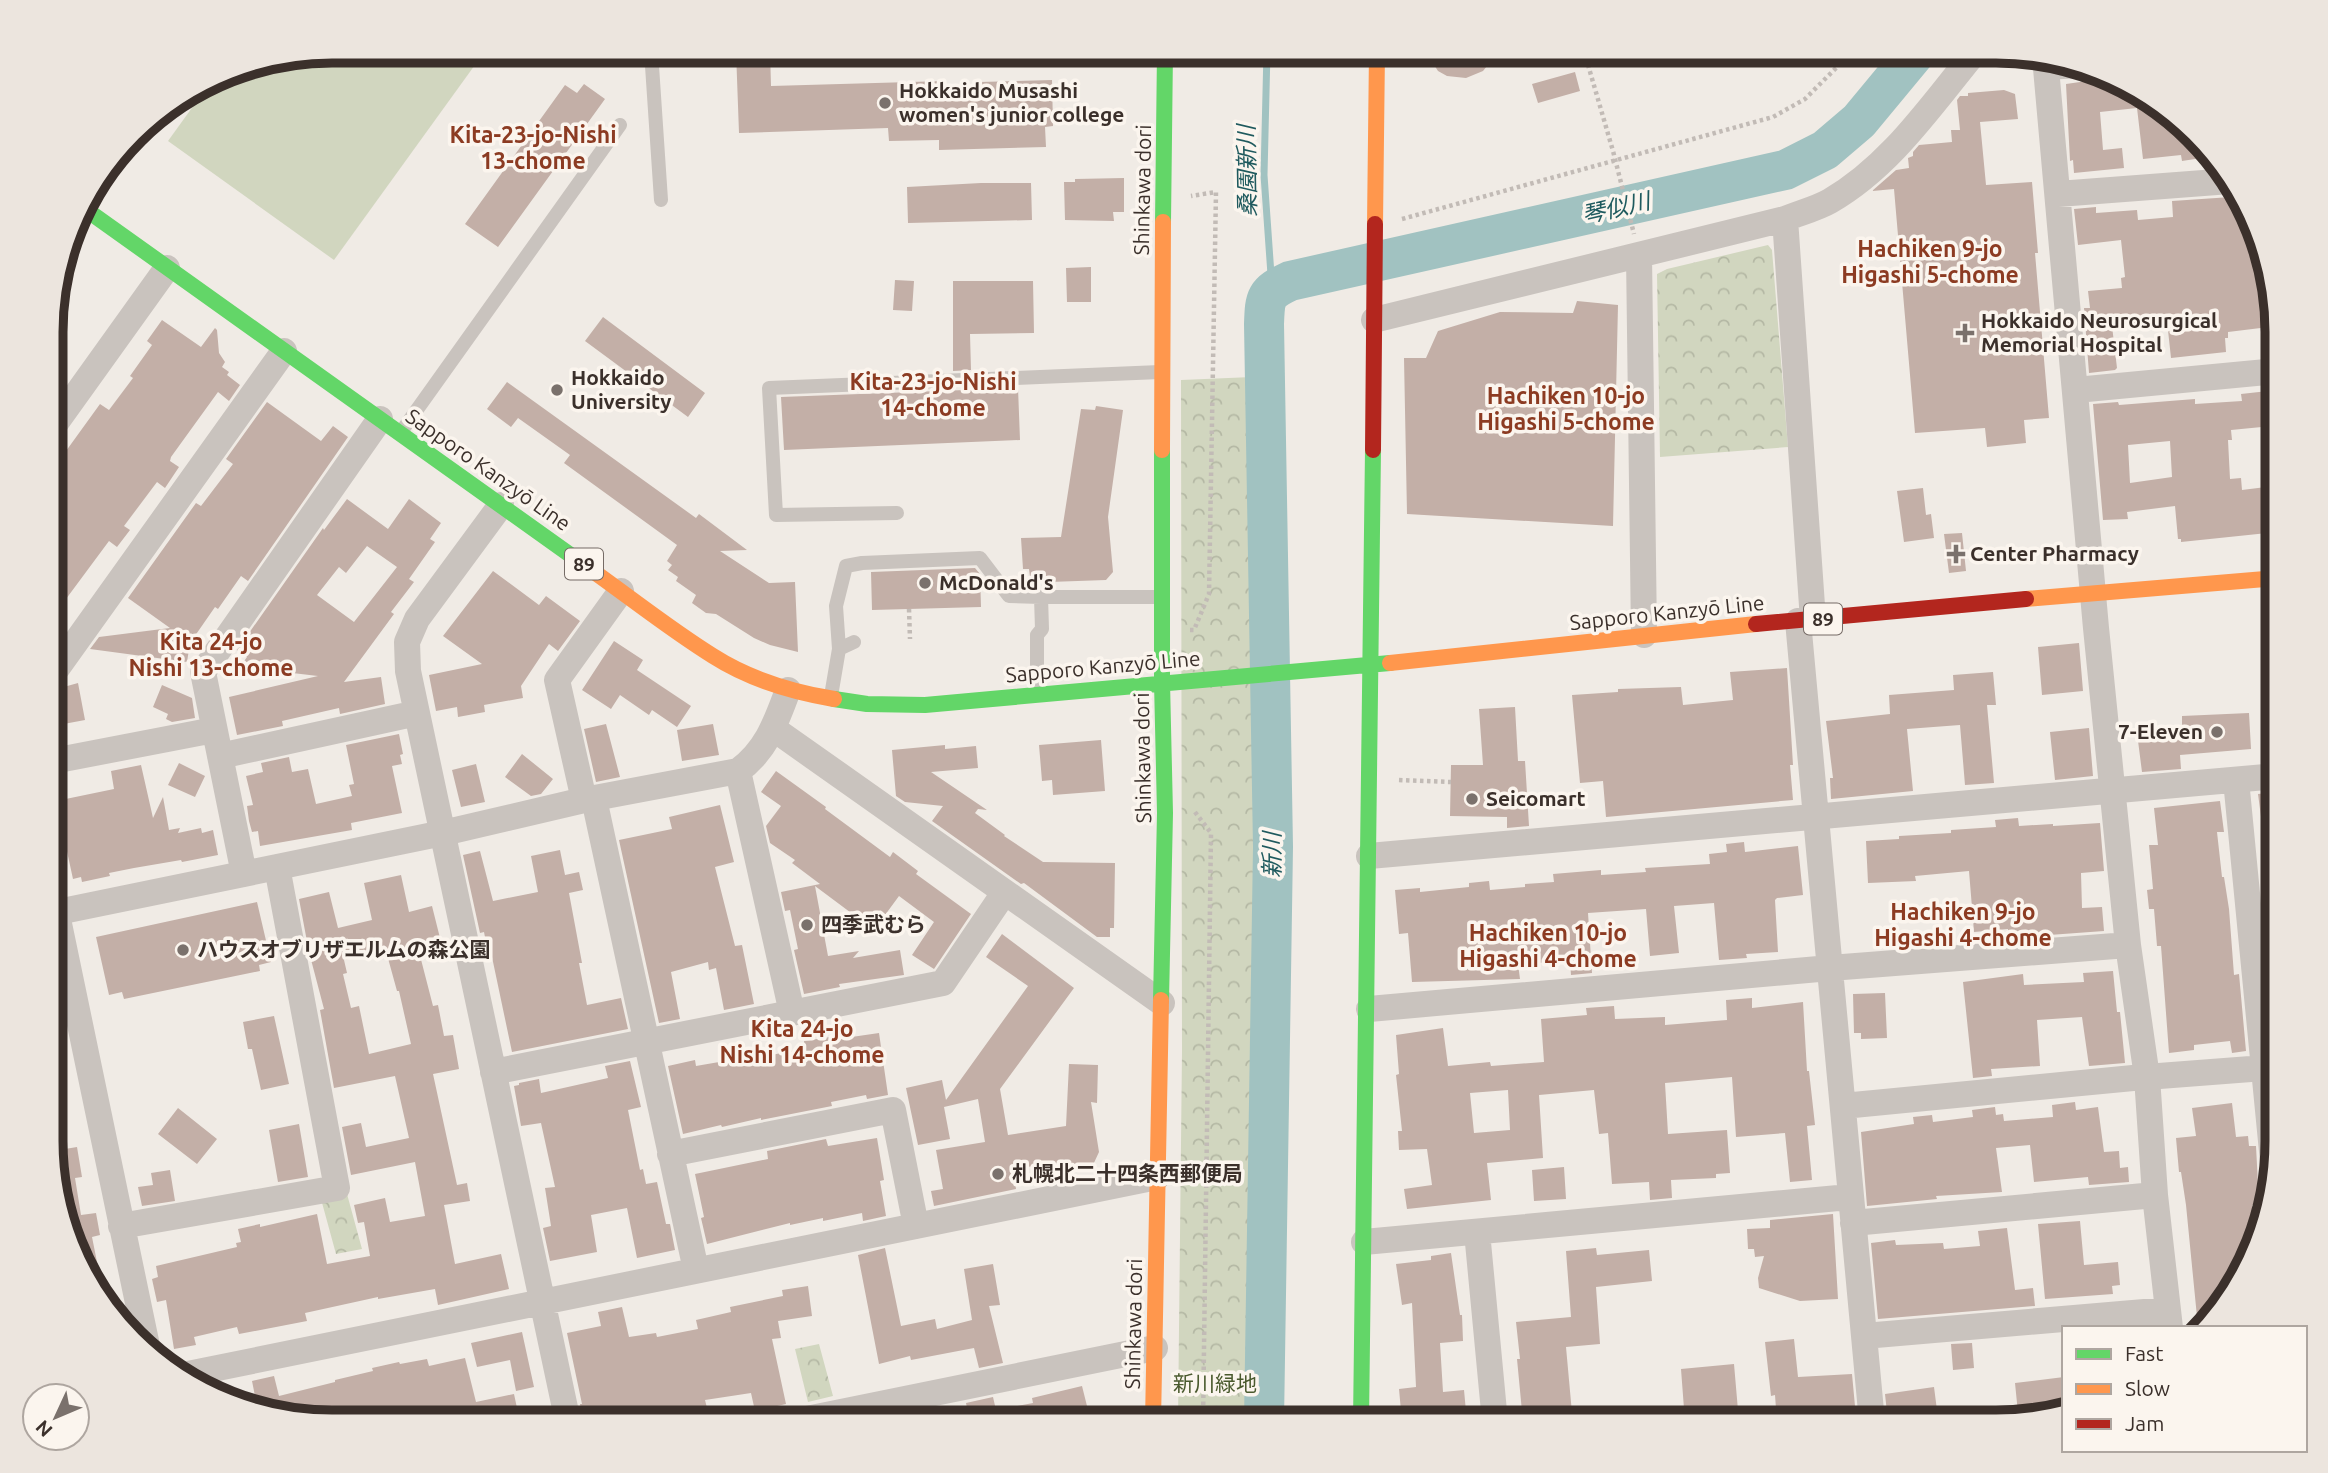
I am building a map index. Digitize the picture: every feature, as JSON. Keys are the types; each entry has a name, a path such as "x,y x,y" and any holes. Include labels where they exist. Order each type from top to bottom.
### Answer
{"street":[{"name":"Shinkawa dori","path":"1153,1410 1165,814 1162,682 1165,63"},
{"path":"1361,1410 1369,1009 1377,63"},
{"path":"1375,314 1637,247 1784,219 1828,202 1865,178 1898,146 1966,63"},
{"path":"1864,1336 2169,1319 2155,1195 2147,1077 2128,945 2092,593 2046,68"},
{"path":"2058,194 2219,182"},
{"name":"Sapporo Kanzyō Line","path":"91,213 714,657 749,675 788,690 830,701 878,706 925,705 2092,593 2265,580"},
{"path":"1784,219 1816,817 1871,1410"},
{"path":"1637,247 1644,635"},
{"path":"63,413 167,268"},
{"path":"63,660 284,351"},
{"path":"2076,390 2265,372"},
{"path":"244,874 203,672 390,426"},
{"path":"500,505 417,619 407,642 408,671 565,1410"},
{"path":"621,591 557,680 589,799 696,1270"},
{"path":"63,905 244,874 443,833 589,799 738,771 751,761 774,729 788,690"},
{"path":"220,756 417,713"},
{"path":"774,729 1162,1003"},
{"path":"63,759 214,730"},
{"path":"738,771 792,1013"},
{"path":"1369,856 2265,777"},
{"path":"2236,780 2265,1019"},
{"path":"121,1226 337,1188 277,867"},
{"path":"493,1072 943,983 1004,893"},
{"path":"1369,1009 1830,968 2128,945"},
{"path":"63,950 144,1333"},
{"path":"1843,1106 2265,1068"},
{"path":"670,1154 893,1110 916,1226"},
{"path":"195,1372 1157,1177"},
{"path":"1364,1242 1477,1232 2155,1195"},
{"path":"1477,1232 1493,1410"},
{"path":"851,1410 1155,1348"}],"lane":[{"path":"652,63 661,200"},
{"path":"390,426 620,125"},
{"path":"897,513 776,515 769,388 1162,372"},
{"path":"830,701 839,649 836,606 846,566 980,558 1009,596 1163,597"},
{"path":"1037,694 1037,635 1042,629 1041,597"},
{"path":"839,649 854,642"}],"path":[{"path":"1587,63 1637,247"},
{"path":"1398,220 1773,117 1805,99 1841,63"},
{"path":"1163,630 1194,630 1209,594 1216,192 1190,196"},
{"path":"909,609 911,639"},
{"path":"1393,779 1451,782"},
{"path":"1189,809 1193,809 1211,833 1203,1410"}],"green space":[{"path":"332,63 476,63 334,260 168,141 198,99 263,72 297,65"},
{"path":"1768,245 1772,250 1788,447 1660,457 1657,274 1667,269"},
{"name":"新川緑地","path":"1252,377 1253,1410 1178,1410 1182,1051 1181,380"},
{"path":"347,1194 362,1249 336,1254 321,1199"},
{"path":"819,1344 833,1396 808,1402 795,1349"}],"building":[{"path":"736,63 770,63 771,86 945,81 946,100 981,100 980,82 1052,80 1053,126 1045,127 1046,147 939,150 939,140 889,141 888,128 739,133"},
{"path":"1433,63 1489,63 1483,71 1466,78 1447,76 1438,71"},
{"path":"1575,72 1580,91 1538,103 1532,84"},
{"path":"2090,80 2130,99 2160,119 2201,158 2182,161 2181,155 2143,159 2137,108 2100,112 2103,150 2122,148 2124,168 2074,173 2073,160 2070,161 2066,84"},
{"path":"584,84 605,99 498,247 465,224 565,85 577,93"},
{"path":"2004,90 2015,94 2018,119 1980,122 1986,185 2032,182 2038,253 2035,253 2049,418 2024,420 2026,443 1987,447 1985,428 1915,433 1894,189 1872,191 1896,170 1909,168 1908,158 1913,156 1919,145 1952,142 1951,130 1960,130 1957,100 1960,96"},
{"path":"1124,178 1124,212 1113,212 1114,221 1065,220 1064,182 1075,182 1075,179"},
{"path":"1031,183 1032,220 908,223 907,187"},
{"path":"2229,197 2256,263 2263,297 2265,328 2228,332 2228,338 2225,338 2226,352 2171,358 2167,321 2112,326 2117,368 2089,373 2084,308 2090,308 2088,291 2122,288 2121,278 2125,277 2121,240 2078,245 2074,209 2096,207 2096,213 2137,210 2138,220 2173,217 2172,201"},
{"path":"1091,267 1091,302 1067,302 1066,268"},
{"path":"895,280 914,281 912,311 893,310"},
{"path":"953,281 1033,281 1034,333 970,334 971,370 953,371"},
{"path":"1577,301 1618,305 1613,526 1407,514 1404,358 1426,358 1438,331 1500,312 1573,313"},
{"path":"603,317 705,393 688,417 585,341"},
{"path":"162,320 201,347 215,328 219,353 225,362 222,367 229,372 227,375 240,385 229,401 218,392 171,457 170,461 179,467 165,488 157,482 124,526 130,530 117,547 109,541 66,599 63,597 63,455 100,404 109,410 133,378 130,376 152,345 147,341"},
{"path":"507,382 696,518 699,514 747,550 720,551 769,583 795,582 798,652 754,638 716,614 706,613 692,603 696,595 676,581 678,577 668,570 672,565 667,561 677,545 564,463 570,455 518,418 511,427 487,409"},
{"path":"1018,388 1020,440 784,450 781,397"},
{"path":"2265,391 2265,427 2231,430 2232,440 2228,440 2230,479 2241,478 2242,490 2265,487 2265,533 2181,542 2181,539 2178,539 2175,506 2127,512 2128,519 2103,520 2093,404 2118,402 2119,405 2195,399 2195,404 2242,401 2241,394","holes":["2170,441 2172,477 2130,483 2128,445"]},
{"path":"267,402 321,441 333,426 348,437 248,581 241,576 218,609 215,607 190,643 187,662 90,649 99,637 170,628 128,598 196,503 201,506 233,464 226,459"},
{"path":"1096,406 1123,410 1108,517 1113,572 1106,580 1049,582 1048,577 1030,577 1029,569 1023,569 1021,538 1061,537 1081,409 1095,410"},
{"path":"1923,488 1926,515 1931,514 1934,538 1904,542 1897,491"},
{"path":"347,499 388,529 409,499 441,523 430,539 435,542 409,579 414,582 344,682 381,677 385,704 340,714 339,708 282,721 283,726 237,735 229,697 318,676 240,667 247,657 237,650 323,528 324,530","holes":["367,546 397,567 354,622 317,595 339,567 346,573"]},
{"path":"1962,533 1966,571 1949,573 1944,534"},
{"path":"975,568 980,574 981,607 872,610 871,572"},
{"path":"493,571 539,605 546,596 580,621 558,651 549,644 521,686 523,698 484,705 485,712 458,717 457,707 436,711 429,675 482,664 443,636"},
{"path":"614,641 643,660 637,670 691,706 677,727 652,710 649,715 620,695 611,709 582,690"},
{"path":"2079,643 2083,691 2042,695 2038,647"},
{"path":"1787,668 1793,800 1606,817 1603,781 1580,783 1572,695 1618,692 1618,689 1681,687 1683,705 1733,700 1730,672"},
{"path":"1993,672 1996,705 1987,705 1994,783 1965,785 1960,725 1907,729 1913,791 1831,799 1830,778 1833,778 1826,721 1890,714 1889,695 1954,690 1953,675"},
{"path":"78,683 85,720 63,724 63,687"},
{"path":"162,685 192,698 195,718 172,722 166,719 168,714 153,707"},
{"path":"1515,707 1518,761 1525,761 1529,826 1507,828 1507,817 1450,816 1451,765 1483,765 1479,709"},
{"path":"2249,713 2251,749 2180,755 2181,769 2142,772 2137,733 2182,728 2182,716"},
{"path":"606,724 620,777 596,782 584,729"},
{"path":"713,724 719,755 682,761 677,730"},
{"path":"2089,728 2093,776 2055,780 2050,732"},
{"path":"399,734 402,764 392,766 402,813 351,823 352,830 260,846 258,831 252,832 249,821 247,806 253,805 246,776 263,772 261,763 289,757 292,772 308,769 316,804 352,796 349,785 354,784 346,745"},
{"path":"1101,740 1105,791 1053,795 1052,780 1042,781 1039,745"},
{"path":"945,745 945,749 976,746 978,768 931,772 987,810 978,809 975,813 1004,836 1043,862 1115,863 1114,928 1110,928 1110,937 1097,937 1024,883 1021,884 932,821 943,806 905,802 896,796 892,750"},
{"path":"522,754 553,779 541,794 531,796 505,777"},
{"path":"179,763 205,776 195,797 168,785"},
{"path":"476,764 485,802 461,807 452,770"},
{"path":"141,765 153,818 163,797 169,830 180,828 178,833 201,828 202,833 213,830 218,855 134,868 82,882 81,877 73,879 63,833 63,800 114,789 111,771"},
{"path":"776,771 890,857 893,852 918,871 916,874 971,914 934,969 912,955 934,922 899,896 874,930 815,886 828,956 859,951 853,958 900,950 904,975 839,984 840,987 804,994 794,950 798,949 790,910 785,911 781,892 820,884 792,863 795,860 770,843 766,826 781,806 761,792"},
{"path":"2265,793 2265,847 2258,794"},
{"path":"2220,801 2224,832 2217,832 2229,909 2234,975 2239,974 2246,1051 2232,1053 2230,1041 2194,1045 2194,1050 2169,1053 2161,946 2157,946 2154,909 2149,909 2147,890 2153,889 2149,845 2158,845 2154,808"},
{"path":"720,805 734,862 715,867 735,946 742,945 754,1004 724,1010 716,968 709,970 708,962 671,972 680,1019 659,1023 619,840 672,829 669,817"},
{"path":"2018,818 2019,826 2100,823 2104,871 2081,873 2082,908 2102,907 2104,931 2009,938 2008,929 1974,932 1969,871 1915,876 1916,881 1868,883 1866,841 1996,827 1995,820"},
{"path":"1744,842 1745,852 1798,846 1803,895 1775,900 1778,952 1746,954 1747,958 1719,960 1714,903 1674,906 1679,953 1650,956 1646,909 1588,913 1592,973 1571,975 1570,961 1518,964 1520,979 1412,982 1408,933 1399,934 1395,890 1420,888 1420,892 1469,887 1469,883 1489,881 1490,890 1554,882 1553,874 1601,870 1601,875 1646,872 1645,868 1710,864 1709,854 1727,852 1726,844"},
{"path":"560,850 565,875 579,872 583,890 569,893 587,1005 621,998 628,1029 512,1052 492,957 489,958 484,932 480,933 463,855 480,851 493,901 538,892 531,856"},
{"path":"401,875 409,912 432,906 440,938 417,944 433,1006 438,1005 444,1036 453,1035 459,1069 433,1074 457,1185 467,1183 470,1201 444,1205 455,1264 501,1254 509,1289 438,1305 435,1289 378,1297 305,1313 307,1321 239,1334 237,1327 194,1337 196,1345 174,1349 166,1300 157,1302 152,1279 158,1277 156,1266 237,1247 236,1243 241,1242 238,1229 260,1224 260,1227 317,1214 327,1264 370,1256 364,1222 358,1223 354,1205 385,1198 390,1222 425,1216 415,1162 351,1175 342,1127 361,1123 366,1147 409,1138 395,1076 334,1088 320,1010 324,1009 299,899 329,892 338,928 372,920 364,883","holes":["386,951 411,1044 369,1054 359,1006 351,1008 343,974 347,973 344,960"]},
{"name":"ハウスオブリザエルムの森公園","path":"257,902 271,962 259,965 260,971 124,999 122,992 109,995 96,937"},
{"path":"1002,934 1074,988 1000,1089 1008,1135 1066,1126 1069,1064 1098,1065 1097,1103 1091,1102 1099,1152 1093,1165 1066,1169 1056,1163 1013,1169 1016,1189 934,1206 931,1191 943,1189 936,1150 985,1142 978,1099 944,1107 950,1139 918,1145 906,1088 942,1080 946,1100 1028,986 986,957"},
{"path":"2113,971 2125,1063 2089,1066 2082,1017 2037,1020 2040,1066 1991,1069 1992,1076 1973,1078 1963,982 2023,974 2024,985 2084,982 2083,973"},
{"path":"1885,993 1887,1038 1861,1039 1861,1033 1854,1033 1853,994"},
{"path":"1752,998 1752,1008 1803,1002 1807,1071 1815,1125 1807,1126 1812,1180 1790,1182 1785,1133 1736,1137 1732,1077 1665,1083 1668,1134 1727,1130 1730,1173 1716,1174 1716,1178 1671,1180 1672,1198 1650,1200 1649,1182 1612,1184 1608,1133 1599,1134 1594,1090 1539,1095 1543,1158 1487,1163 1491,1200 1407,1209 1404,1189 1432,1185 1427,1149 1399,1150 1398,1131 1402,1131 1396,1075 1399,1074 1396,1035 1443,1028 1448,1066 1490,1062 1491,1066 1544,1062 1541,1019 1587,1015 1586,1008 1614,1006 1615,1019 1665,1017 1665,1025 1727,1020 1726,1000","holes":["1508,1090 1510,1130 1474,1133 1470,1093"]},
{"path":"274,1016 289,1084 261,1090 243,1022"},
{"path":"879,1033 888,1095 867,1099 866,1095 831,1102 832,1106 683,1134 668,1066 695,1060 696,1066 748,1057 748,1060 805,1048 804,1041"},
{"path":"630,1061 641,1107 628,1110 640,1170 643,1169 646,1184 657,1182 675,1250 637,1258 627,1208 591,1215 597,1252 550,1261 543,1228 551,1226 545,1188 555,1187 541,1123 521,1126 514,1086 539,1079 541,1093 608,1078 605,1066"},
{"path":"2075,1102 2076,1110 2098,1107 2104,1152 2119,1151 2120,1168 2128,1167 2129,1182 2089,1185 2088,1177 2034,1182 2030,1145 1996,1148 2002,1192 1936,1196 1937,1199 1867,1206 1861,1132 1914,1124 1913,1117 1932,1115 1933,1122 1973,1117 1972,1110 1995,1107 1996,1115 2003,1114 2004,1121 2053,1117 2052,1105"},
{"path":"2232,1103 2236,1137 2248,1136 2249,1146 2256,1146 2259,1198 2257,1204 2252,1205 2253,1220 2237,1260 2220,1290 2197,1319 2186,1205 2176,1138 2196,1136 2192,1108"},
{"path":"178,1108 217,1139 197,1164 158,1134"},
{"path":"299,1124 308,1177 278,1182 269,1130"},
{"path":"877,1138 884,1180 880,1181 886,1216 863,1221 862,1213 823,1221 823,1218 790,1223 707,1244 695,1174 768,1159 767,1151 826,1139 828,1146"},
{"path":"77,1147 82,1177 75,1178 81,1215 96,1213 100,1235 92,1237 98,1272 72,1210 65,1176 63,1149"},
{"path":"1564,1167 1566,1199 1534,1201 1532,1170"},
{"path":"170,1170 175,1201 142,1206 138,1187 153,1185 151,1173"},
{"path":"1833,1214 1838,1299 1800,1301 1759,1288 1758,1278 1764,1256 1755,1257 1754,1249 1748,1249 1747,1229 1770,1228 1770,1220"},
{"path":"2080,1221 2084,1265 2118,1262 2120,1285 2112,1286 2113,1294 2045,1299 2038,1224"},
{"path":"2007,1228 2015,1290 2033,1288 2035,1306 1878,1319 1871,1243 1895,1240 1896,1245 1943,1243 1944,1249 1980,1246 1978,1231"},
{"path":"885,1248 901,1326 935,1319 937,1329 972,1320 964,1269 993,1264 1000,1305 989,1306 1003,1363 979,1368 974,1348 911,1360 910,1356 879,1364 858,1255"},
{"path":"1596,1248 1597,1255 1649,1250 1652,1281 1596,1287 1600,1344 1566,1347 1572,1410 1522,1410 1516,1322 1571,1317 1566,1251"},
{"path":"1451,1253 1462,1315 1463,1341 1440,1343 1443,1392 1464,1390 1466,1410 1401,1410 1399,1389 1416,1387 1412,1303 1402,1305 1396,1264 1431,1260 1431,1256"},
{"path":"808,1286 812,1316 778,1321 781,1338 772,1339 786,1404 755,1410 751,1393 705,1400 707,1408 697,1410 581,1410 567,1333 601,1326 598,1312 622,1307 629,1337 656,1333 657,1337 698,1329 696,1320 731,1312 730,1307 783,1296 782,1290"},
{"path":"522,1332 534,1387 516,1391 510,1360 477,1367 471,1343"},
{"path":"1794,1339 1798,1377 1852,1374 1855,1410 1776,1410 1775,1395 1771,1396 1765,1342"},
{"path":"1972,1343 1974,1368 1953,1370 1951,1344"},
{"path":"465,1358 476,1402 514,1394 517,1410 297,1408 256,1399 252,1381 274,1376 279,1396 399,1362 427,1359 429,1366"},
{"path":"1734,1364 1738,1410 1684,1410 1681,1369"},
{"path":"2062,1377 2062,1402 2018,1409 2015,1383"},
{"path":"1082,1386 1088,1410 996,1410 1033,1403 1032,1398"},
{"path":"1934,1387 1937,1410 1887,1410 1885,1394"},
{"path":"993,1397 996,1410 967,1410 966,1403"}],"waterway":[{"name":"桑園新川","path":"1267,63 1264,175 1272,289"},
{"name":"新川","path":"1264,1410 1273,847 1264,324 1268,297 1290,281 1785,170 1825,150 1859,121 1907,63"}],"traffic: fast":[{"path":"1163,222 1165,63"},
{"path":"91,213 590,569"},
{"path":"1161,1000 1165,813 1162,450"},
{"path":"1361,1410 1373,450"},
{"path":"834,699 867,704 925,705 1390,663"}],"traffic: slow":[{"path":"1375,224 1377,63"},
{"path":"1162,450 1163,222"},
{"path":"590,569 682,636 727,664 771,684 834,699"},
{"path":"2026,599 2265,579"},
{"path":"1390,663 1756,624"},
{"path":"1153,1410 1161,1000"}],"traffic: jam":[{"path":"1373,450 1375,224"},
{"path":"1756,624 2026,599"}],"place":[{"name":"Hokkaido Musashi women's junior college","path":"885,103"},
{"name":"Hokkaido Neurosurgical Memorial Hospital","path":"1965,333"},
{"name":"Hokkaido University","path":"557,390"},
{"name":"Center Pharmacy","path":"1956,554"},
{"name":"McDonald's","path":"925,583"},
{"name":"7-Eleven","path":"2217,732"},
{"name":"Seicomart","path":"1472,799"},
{"name":"四季武むら","path":"807,925"},
{"name":"ハウスオブリザエルムの森公園","path":"183,950"},
{"name":"札幌北二十四条西郵便局","path":"998,1174"}],"district":[{"name":"Kita-23-jo-Nishi 13-chome","path":"533,148"},
{"name":"Hachiken 9-jo Higashi 5-chome","path":"1930,262"},
{"name":"Kita-23-jo-Nishi 14-chome","path":"933,395"},
{"name":"Hachiken 10-jo Higashi 5-chome","path":"1566,409"},
{"name":"Kita 24-jo Nishi 13-chome","path":"211,655"},
{"name":"Hachiken 9-jo Higashi 4-chome","path":"1963,925"},
{"name":"Hachiken 10-jo Higashi 4-chome","path":"1548,946"},
{"name":"Kita 24-jo Nishi 14-chome","path":"802,1042"}],"water label":[{"name":"琴似川","path":"1616,208"}]}
